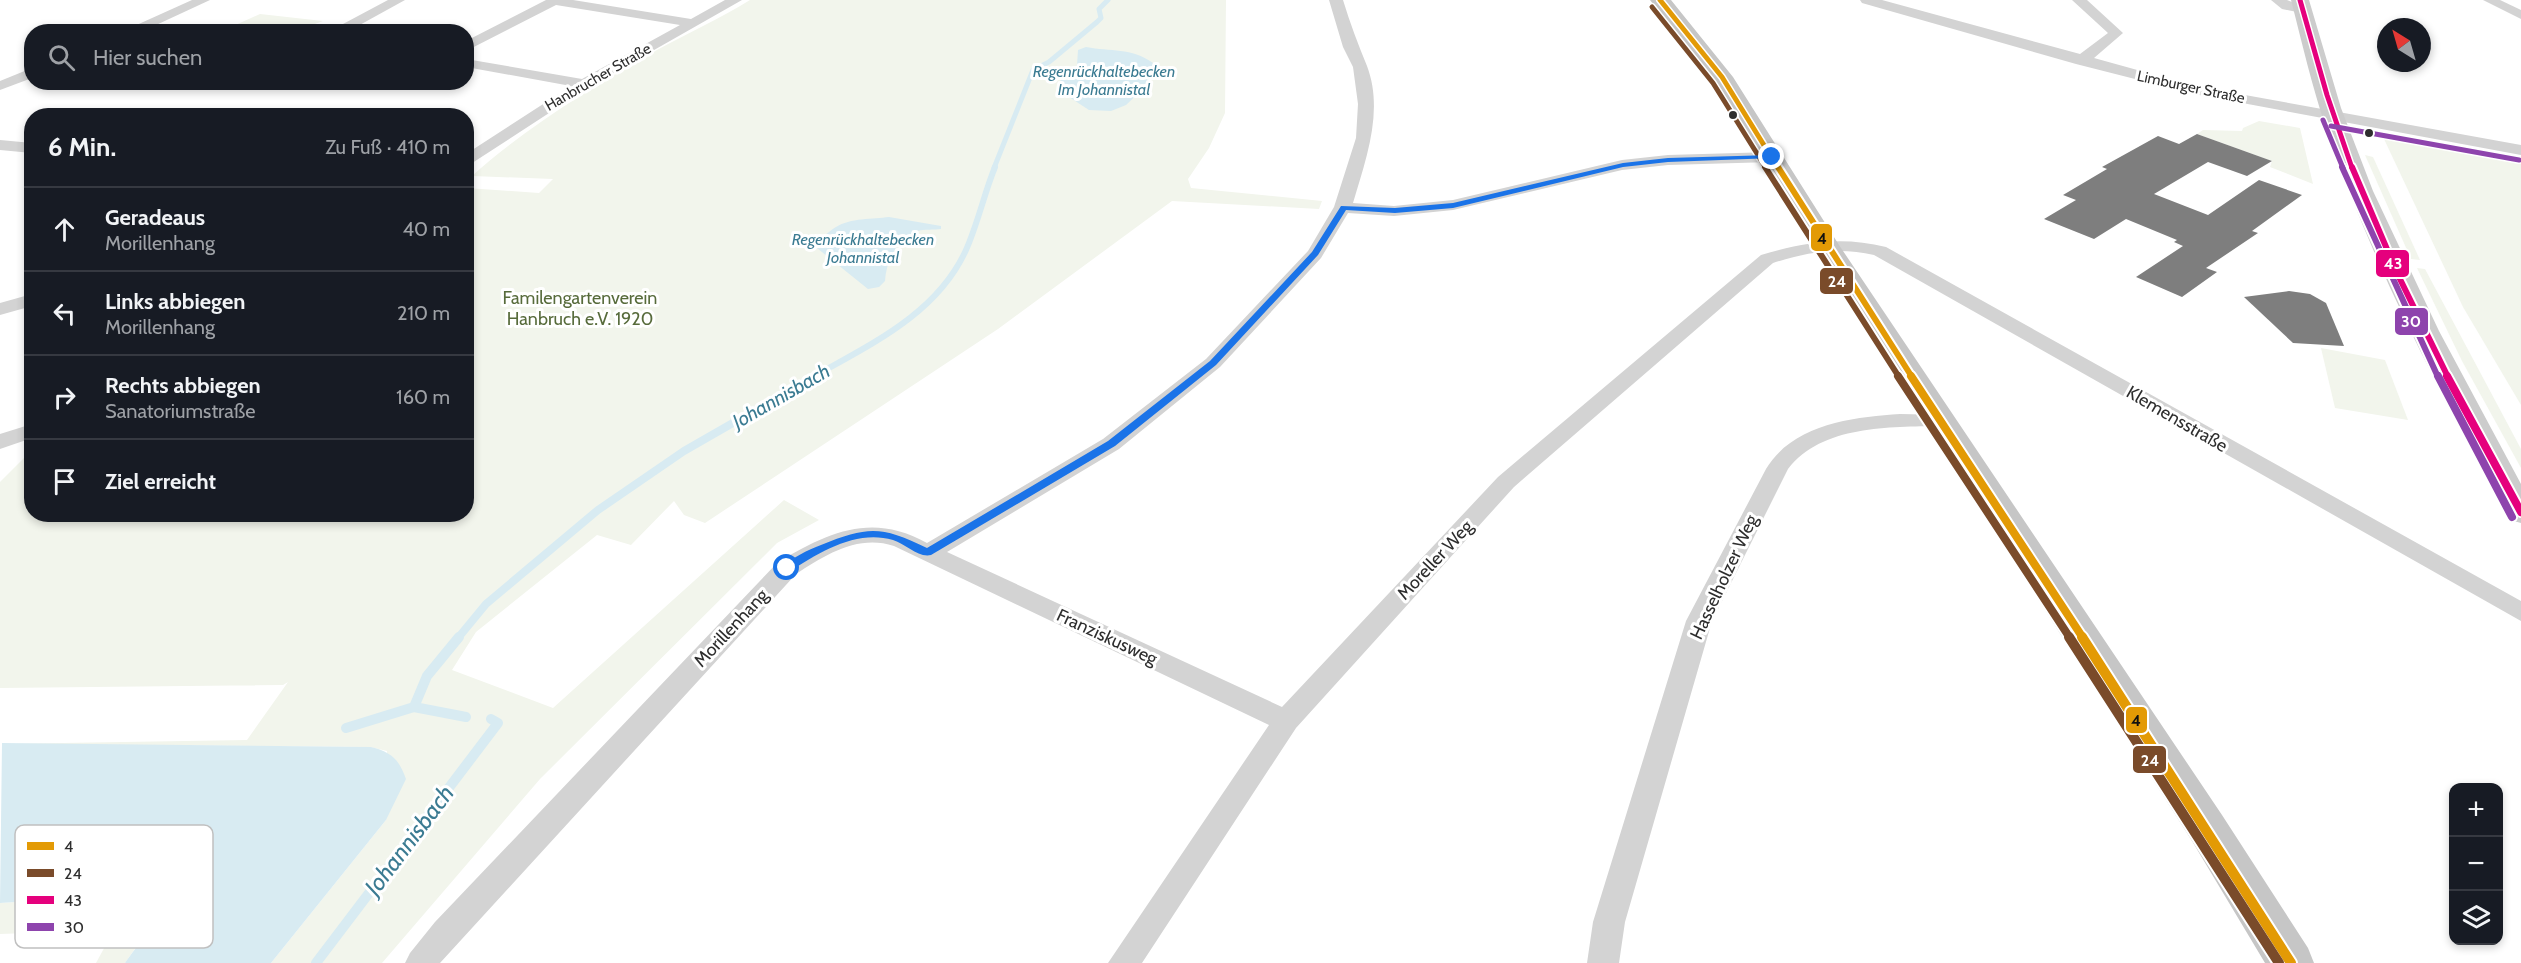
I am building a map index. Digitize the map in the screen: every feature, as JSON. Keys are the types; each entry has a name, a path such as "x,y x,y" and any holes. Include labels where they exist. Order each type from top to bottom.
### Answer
{"main road":[{"path":"1660,0 1707,56 1826,245 2207,828 2290,963"},
{"path":"2301,4 2333,116 2364,195 2458,398 2521,512"}],"street":[{"path":"147,24 203,0"},
{"path":"351,24 398,0"},
{"name":"Hanbrucher Straße","path":"474,157 584,84 735,0"},
{"path":"928,553 1111,444 1213,363 1315,254 1343,207 1364,138 1366,104 1360,68 1350,47 1336,0"},
{"name":"Limburger Straße","path":"1867,0 2081,61 2194,90 2521,150"},
{"path":"1907,12 1925,0"},
{"path":"2079,0 2116,33 2081,61"},
{"path":"2278,0 2287,6 2301,4"},
{"path":"2490,0 2521,15"},
{"path":"474,43 555,1 692,23"},
{"path":"474,64 584,84"},
{"path":"0,86 24,76"},
{"path":"0,145 24,147"},
{"path":"1343,207 1395,211 1453,205 1623,165 1668,160 1772,157"},
{"name":"Moreller Weg","path":"1124,963 1286,721 1506,482 1767,258 1810,245 1826,245"},
{"name":"Klemensstraße","path":"1826,245 1864,246 1881,251 2521,612"},
{"path":"0,309 24,302"},
{"name":"Hasselholzer Weg","path":"1603,963 1609,922 1699,621 1783,459 1831,432 1870,424 1940,420"},
{"path":"0,442 24,433"},
{"name":"Morillenhang","path":"421,963 446,932 787,568 813,552 860,534 895,537 928,553"},
{"name":"Franziskusweg","path":"928,553 1286,721"}],"green space":[{"name":"Familengartenverein Hanbruch e.V. 1920","path":"750,0 1226,0 1225,113 1209,148 1188,179 1191,188 1322,201 1319,209 1172,201 998,329 705,523 684,515 674,501 631,545 597,535 476,632 452,670 553,708 784,500 819,520 777,543 540,779 382,963 271,963 386,820 387,751 370,747 0,744 247,740 288,682 283,685 0,688 0,482 24,458 24,522 474,522 474,188 539,193 553,179 474,174 515,140 585,93 657,50"},
{"path":"260,14 323,21 315,24 238,24"},
{"path":"2259,121 2300,128 2313,184 2270,167 2272,161 2197,134 2203,130 2242,131 2243,128"},
{"path":"2384,139 2521,164 2521,405 2463,307"},
{"path":"2365,155 2373,157 2420,260 2411,259"},
{"path":"2417,268 2425,269 2521,449 2521,468 2462,361"},
{"path":"2321,348 2385,360 2408,420 2335,408"},
{"path":"15,902 15,933 0,934 0,903"},
{"path":"104,948 136,948 125,963 96,963"}],"water":[{"name":"Regenrückhaltebecken Im Johannistal","path":"1086,47 1129,52 1145,58 1153,63 1150,82 1126,105 1111,111 1089,110 1066,95 1060,81 1077,65 1078,50"},
{"name":"Regenrückhaltebecken Johannistal","path":"889,217 941,226 941,229 917,231 904,239 890,258 885,281 879,287 868,289 812,244 842,224 855,220"},
{"path":"2,743 371,747 393,757 406,779 386,820 271,963 125,963 136,948 213,948 213,825 15,825 15,902 0,903"}],"building":[{"path":"2197,134 2272,161 2247,176 2208,162 2154,194 2208,215 2259,180 2302,195 2252,231 2258,233 2206,268 2217,272 2182,297 2136,277 2183,246 2174,242 2177,240 2126,219 2094,239 2044,219 2076,200 2063,195 2107,169 2102,167 2158,136 2179,144"},
{"path":"2289,291 2310,294 2326,303 2344,346 2293,343 2244,297"}],"waterway":[{"name":"Johannisbach","path":"994,168 1033,70 1049,62 1097,22 1101,18 1099,9 1108,0"},
{"name":"Johannisbach","path":"813,377 900,325 938,292 966,250 995,167"},
{"name":"Johannisbach","path":"458,638 486,604 598,510 684,451 815,376"},
{"name":"Johannisbach","path":"414,707 427,676 459,637"},
{"path":"346,728 414,707"},
{"name":"Johannisbach","path":"414,707 466,717"},
{"name":"Johannisbach","path":"316,963 498,723 491,719"}],"transit line":[{"name":"4","path":"1660,0 1722,77 1826,245 2207,828 2291,963"},
{"name":"43","path":"2300,0 2332,111 2376,226 2445,371 2521,512"},
{"name":"24","path":"1652,7 1713,83 1817,251 2198,834 2279,963"},
{"name":"30","path":"2323,120 2366,221 2435,371 2512,517"},
{"name":"30","path":"2331,126 2519,160"}],"route":[{"path":"787,568 834,542 860,534 895,537 928,553 1111,444 1213,363 1315,254 1343,207 1395,211 1453,205 1623,165 1668,160 1772,157"}]}
